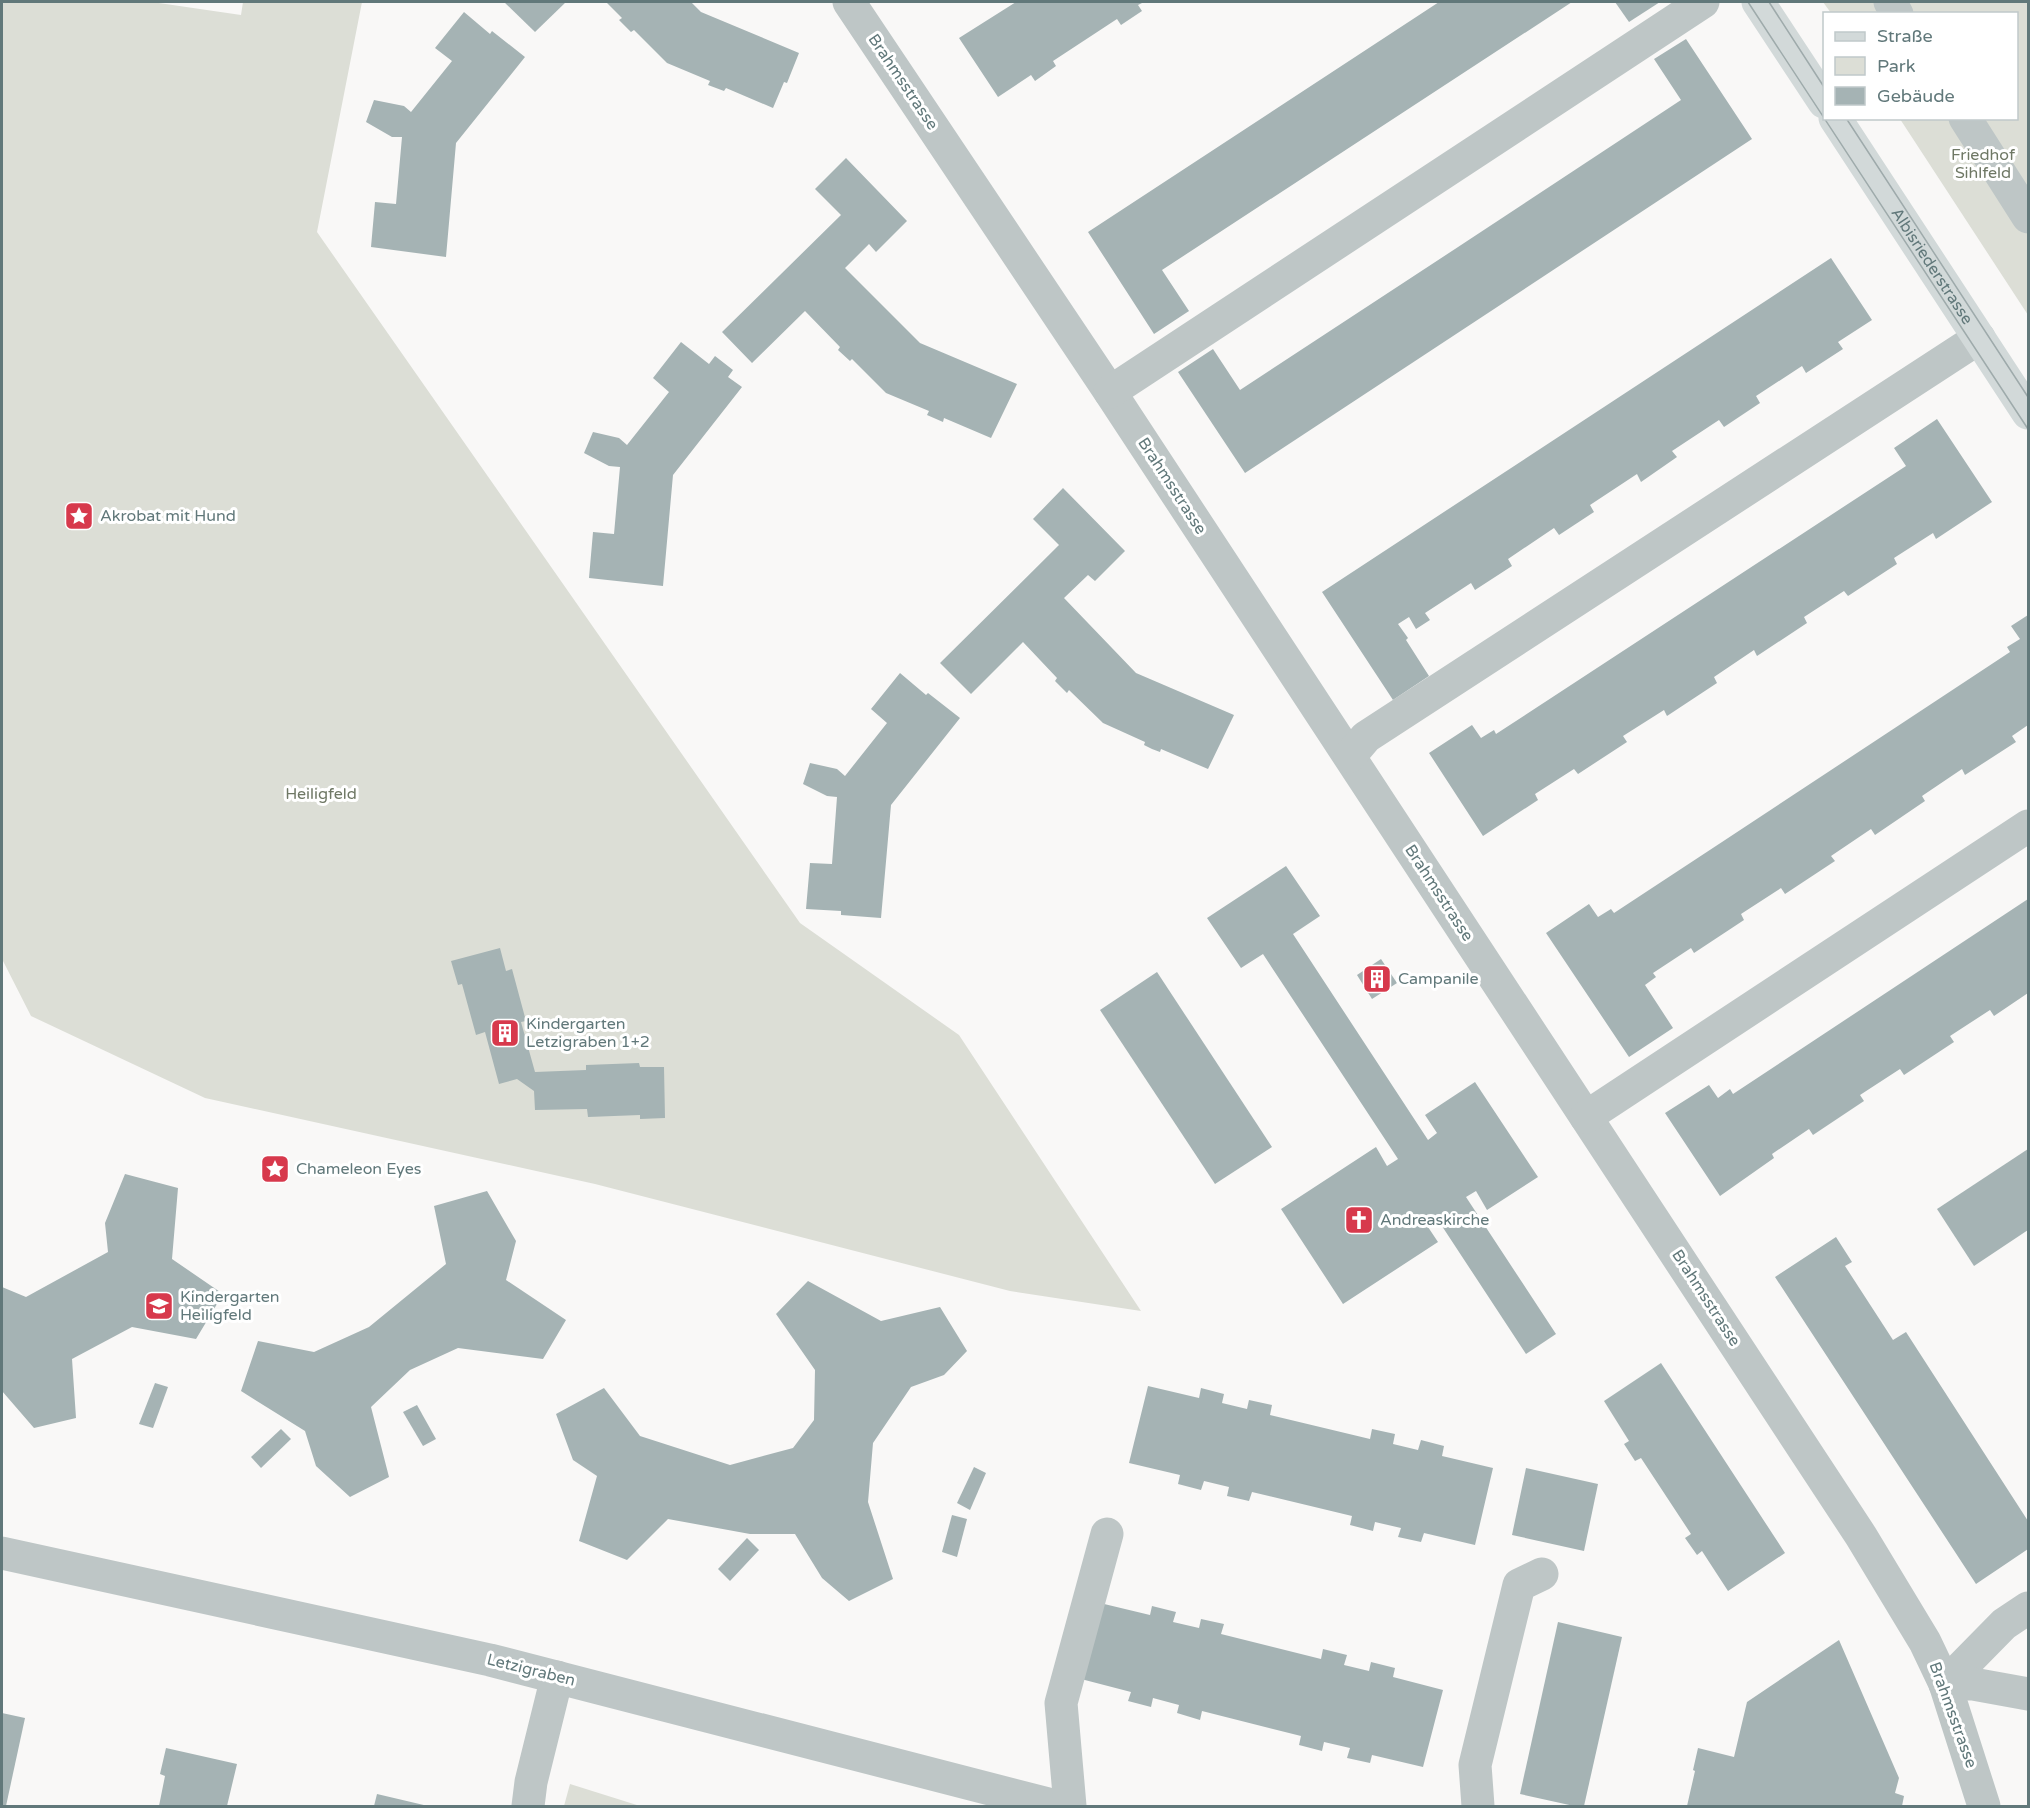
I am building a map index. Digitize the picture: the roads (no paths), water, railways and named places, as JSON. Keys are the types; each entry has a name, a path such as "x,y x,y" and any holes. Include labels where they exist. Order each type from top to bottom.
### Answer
{"main road":[{"path":"1758,2 1823,100"},
{"name":"Albisriederstrasse","path":"1836,120 2028,412"}],"street":[{"name":"Brahmsstrasse","path":"849,2 1110,392 1861,1536 1926,1642 1945,1684 1984,1806"},
{"path":"1110,392 1703,2"},
{"path":"1966,120 2028,217"},
{"path":"1350,756 1366,737 1979,338"},
{"path":"1586,1117 2028,826"},
{"path":"1070,1806 1061,1703 1107,1534"},
{"name":"Letzigraben","path":"2,1553 464,1654 1056,1806"},
{"path":"1478,1806 1475,1765 1519,1585 1542,1574"},
{"path":"1945,1684 2004,1624 2028,1608"},
{"path":"528,1806 531,1782 557,1677"},
{"path":"1945,1684 1974,1684 2028,1694"}],"tram line":[{"path":"1748,2 1823,116"},
{"path":"1769,2 1823,85"},
{"path":"1825,120 2028,429"},
{"path":"1847,120 2028,397"}],"place":[{"name":"Akrobat mit Hund","path":"79,516"},
{"name":"Campanile","path":"1377,979"},
{"name":"Kindergarten Letzigraben 1+2","path":"505,1033"},
{"name":"Chameleon Eyes","path":"275,1169"},
{"name":"Andreaskirche","path":"1359,1220"},
{"name":"Kindergarten Heiligfeld","path":"159,1306"}],"park label":[{"name":"Friedhof Sihlfeld","path":"1983,164"},
{"name":"Heiligfeld","path":"321,794"}]}
